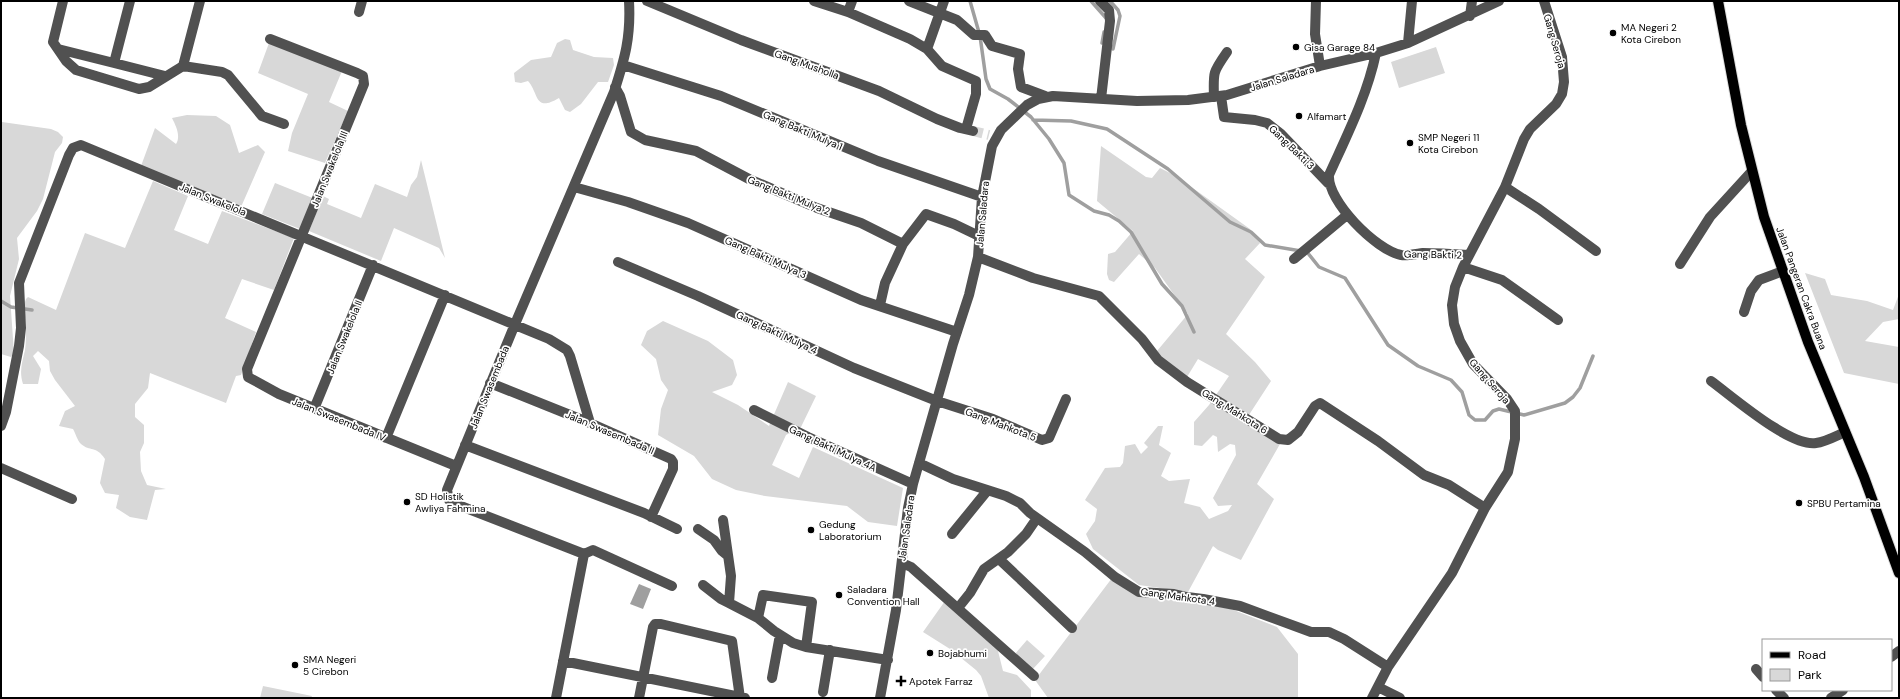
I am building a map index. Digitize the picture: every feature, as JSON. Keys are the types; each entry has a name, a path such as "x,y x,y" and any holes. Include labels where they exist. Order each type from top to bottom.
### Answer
{"main road":[{"name":"Jalan Pangeran Cakra Buana","path":"1718,1 1730,72 1764,217 1808,342 1864,477 1899,573"}],"street":[{"path":"63,1 53,39 58,49 76,70 139,89 149,87 183,66 222,72 228,75 262,116 284,124"},
{"path":"114,63 130,1"},
{"path":"183,66 200,1"},
{"path":"359,12 362,1"},
{"name":"Jalan Swasembada","path":"584,554 453,503 450,500 447,490 490,383 615,87 623,65 629,41 629,1"},
{"name":"Gang Musholla","path":"647,1 741,40 879,90 937,119 969,130 976,94 976,81 942,66 927,49"},
{"path":"814,1 848,12 901,35 927,49 944,1"},
{"path":"848,12 852,1"},
{"path":"908,1 957,20 974,35 985,35 992,46 1020,54 1018,69 1021,87 1042,97"},
{"path":"1100,1 1109,10 1110,21 1101,99"},
{"path":"1316,1 1315,34 1320,66"},
{"path":"1408,43 1412,1"},
{"path":"1470,16 1472,1"},
{"name":"Jalan Saladara","path":"880,698 888,660 902,563 907,515 913,484 969,295 978,257 982,197 985,173 993,136 1027,104 1042,97 1063,96 1101,99 1188,100 1218,96 1320,66 1376,53 1408,43 1470,16 1499,1"},
{"name":"Gang Seroja","path":"1372,698 1388,667 1452,573 1485,508 1508,472 1515,439 1515,415 1507,399 1474,364 1460,341 1454,324 1452,305 1455,287 1463,267 1505,187 1524,139 1530,129 1556,104 1562,94 1564,82 1562,57 1544,1"},
{"name":"Jalan Swakelola III","path":"253,354 303,236 364,84 363,76 357,73 270,39"},
{"path":"58,49 165,76"},
{"path":"1218,96 1213,74 1217,64 1227,52"},
{"path":"1328,182 1329,175 1371,77 1376,53"},
{"name":"Gang Bakti Mulya 1","path":"623,65 721,96 878,161 982,197"},
{"name":"Gang Bakti Mulya 2","path":"615,87 620,96 631,132 645,140 696,151 749,179 817,208 861,223 903,244"},
{"name":"Gang Bakti 3","path":"1218,96 1224,117 1255,120 1267,123 1281,134 1328,182"},
{"name":"Jalan Swakelola","path":"1,425 6,412 19,346 21,328 19,283 66,160 77,146 85,147 303,236 549,339 567,350 570,356 590,423"},
{"path":"1680,264 1710,217 1752,171"},
{"name":"Gang Bakti 2","path":"1328,182 1331,191 1347,215 1385,249 1402,255 1469,255"},
{"name":"Gang Bakti Mulya 3","path":"574,187 628,202 688,223 861,300 880,305 957,332"},
{"path":"1505,187 1539,209 1596,251"},
{"path":"880,305 885,283 903,244 926,214 954,224 979,236"},
{"path":"1295,258 1308,249 1347,215"},
{"name":"Gang Mahkota 6","path":"978,257 1033,278 1099,296 1142,339 1158,360 1187,382 1279,439 1288,440 1298,432 1315,406 1320,403 1378,440 1424,475 1449,484 1485,508"},
{"name":"Gang Bakti Mulya 4","path":"618,262 698,296 854,368 937,401"},
{"name":"Jalan Swakelola II","path":"314,409 373,265"},
{"path":"1463,267 1502,280 1558,320"},
{"path":"1744,312 1752,291 1759,280 1783,271"},
{"path":"386,438 445,295"},
{"name":"Jalan Swasembada IV","path":"253,354 247,369 248,377 279,394 314,409 456,466"},
{"path":"1711,381 1768,424 1800,442 1816,443 1845,432"},
{"name":"Jalan Swasembada II","path":"490,383 590,423 658,453 673,462 673,469 651,517"},
{"name":"Gang Mahkota 5","path":"937,401 993,419 1042,440 1049,438 1066,400"},
{"name":"Gang Bakti Mulya 4A","path":"754,410 808,437 913,484"},
{"path":"465,445 651,517 677,530"},
{"name":"Gang Mahkota 4","path":"919,463 953,479 1006,496 1020,503 1037,518 1085,552 1115,577 1139,592 1174,594 1240,606 1311,632 1329,632 1344,639 1388,667"},
{"path":"1,468 72,499"},
{"path":"952,534 987,491"},
{"path":"958,608 970,593 984,569 999,559 1026,534 1037,518"},
{"path":"723,520 731,576 729,603"},
{"path":"698,529 714,540 722,551 728,556"},
{"path":"556,698 584,554 593,550 672,586"},
{"path":"999,559 1072,628"},
{"path":"902,563 911,568 958,608 1034,676"},
{"path":"703,586 721,599 758,618 780,636 793,643 806,647 888,660"},
{"path":"758,618 763,595 812,602 806,647"},
{"path":"563,661 643,678 741,697 732,641 661,624 655,624 653,627 643,678 639,698"},
{"path":"772,678 780,636"},
{"path":"823,692 830,650"},
{"path":"1378,687 1400,698"},
{"path":"1831,698 1842,691"}],"green space":[{"path":"565,39 570,40 573,50 594,57 613,58 614,65 608,82 598,82 581,104 570,112 565,110 559,98 545,103 538,100 528,81 521,83 515,82 514,73 531,60 551,57 557,43"},
{"path":"269,43 342,71 329,102 348,111 325,163 288,151 292,133 308,94 258,73"},
{"path":"1436,47 1445,73 1399,88 1391,62"},
{"path":"187,115 216,116 230,125 239,153 258,145 265,152 241,207 141,166 155,128 176,144 178,134 172,118"},
{"path":"2,122 51,129 58,132 63,137 62,143 55,152 43,199 37,211 17,238 19,259 10,296 14,353 11,357 1,354"},
{"path":"1101,146 1146,177 1152,178 1160,168 1176,176 1250,229 1260,243 1245,259 1265,277 1226,334 1255,362 1271,381 1245,421 1280,444 1257,484 1274,499 1241,560 1218,550 1213,546 1188,592 1139,585 1093,549 1086,534 1095,521 1097,509 1085,500 1105,468 1120,467 1123,463 1125,446 1135,444 1141,454 1148,447 1144,443 1158,426 1163,426 1159,445 1171,453 1161,476 1169,481 1190,479 1184,503 1200,507 1209,519 1228,511 1232,505 1218,506 1213,498 1236,455 1235,445 1230,444 1218,452 1217,437 1213,435 1202,446 1194,445 1194,422 1209,405 1229,376 1198,359 1187,377 1163,360 1157,351 1188,314 1155,268 1139,254 1114,282 1109,280 1107,274 1108,254 1115,252 1133,231 1097,201"},
{"path":"421,160 445,258 439,248 394,228 381,261 309,231 323,196 329,199 327,204 361,218 375,184 407,197 411,185 417,177"},
{"path":"153,181 188,196 174,230 208,244 222,211 294,238 274,290 242,279 225,318 256,332 241,375 236,376 226,403 150,373 148,388 135,404 135,417 144,425 144,443 140,452 141,471 147,485 166,489 155,490 147,520 130,517 116,508 119,495 105,493 100,483 105,459 96,450 87,448 81,444 78,441 73,429 59,426 65,411 75,406 55,380 50,371 49,361 38,351 33,356 41,369 38,384 23,384 21,371 26,345 24,310 26,299 28,297 56,310 85,233 125,248"},
{"path":"275,183 315,199 300,229 262,214"},
{"path":"1805,273 1825,279 1831,295 1867,301 1893,310 1899,294 1899,319 1883,322 1865,341 1899,347 1899,384 1844,373"},
{"path":"663,321 708,341 733,360 737,375 732,385 712,392 738,405 769,426 788,382 816,396 801,427 786,435 772,465 799,478 813,447 903,488 897,526 868,522 847,506 765,496 736,490 712,479 694,456 658,435 661,409 668,390 661,380 656,359 641,345 647,331"},
{"path":"1112,578 1135,595 1178,598 1231,609 1277,627 1298,654 1298,698 1048,698 1035,680"},
{"path":"945,601 997,647 1003,671 1017,675 1031,690 1031,698 989,698 981,676 976,670 950,649 923,632"},
{"path":"1027,640 1045,656 1032,670 1015,654"},
{"path":"263,686 312,696 311,698 260,698"}],"shaded area":[{"path":"639,584 651,589 643,609 630,604"}],"waterway":[{"path":"970,1 980,36 986,79 990,89 1008,99 1031,117 1049,139 1064,163 1069,195 1094,211 1109,215 1119,221 1131,232 1162,284 1182,306 1194,332"},
{"path":"1091,1 1106,18"},
{"path":"1110,1 1118,10 1120,16 1113,49"},
{"path":"1102,43 1104,32"},
{"path":"1033,120 1071,121 1107,129 1168,169 1230,222 1251,232 1265,245 1307,252 1319,267 1345,278 1388,345 1418,366 1451,380 1462,392 1469,415 1475,420 1485,420 1493,411 1499,409 1524,415 1565,403 1573,397 1580,388 1593,356"},
{"path":"1,301 11,307 32,310"}],"tunnel":[{"path":"973,131 989,135"}],"place":[{"name":"MA Negeri 2 Kota Cirebon","path":"1613,33"},
{"name":"Gisa Garage 84","path":"1296,47"},
{"name":"Alfamart","path":"1299,116"},
{"name":"SMP Negeri 11 Kota Cirebon","path":"1410,143"},
{"name":"SD Holistik Awliya Fahmina","path":"407,502"},
{"name":"SPBU Pertamina","path":"1799,503"},
{"name":"Gedung Laboratorium","path":"811,530"},
{"name":"Saladara Convention Hall","path":"839,595"},
{"name":"Bojabhumi","path":"930,653"},
{"name":"SMA Negeri 5 Cirebon","path":"295,665"},
{"name":"Apotek Farraz","path":"901,681"}]}
